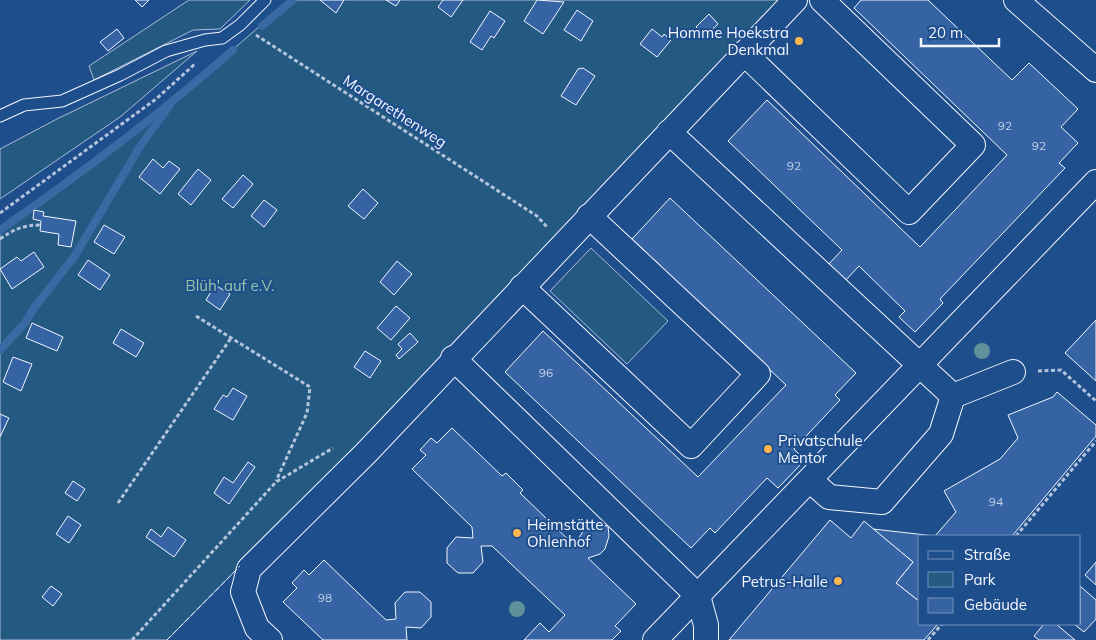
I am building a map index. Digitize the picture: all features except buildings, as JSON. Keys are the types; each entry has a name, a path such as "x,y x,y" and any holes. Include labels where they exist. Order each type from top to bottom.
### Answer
{"street":[{"path":"270,640 257,628 244,592 249,569 366,453 453,358 795,0"},
{"path":"744,53 909,212 973,145 822,0"},
{"path":"1016,0 1096,70"},
{"path":"669,132 919,366 954,396"},
{"path":"655,640 1096,182"},
{"path":"522,287 691,446 758,374 589,216"},
{"path":"453,358 698,596 706,624 706,640"},
{"path":"810,480 828,497 882,502 941,434 954,396 1013,372"}],"lane":[{"path":"0,116 24,105 62,101 120,75 166,51 205,40 222,38 240,25 265,0"}],"path":[{"name":"Margarethenweg","path":"240,25 537,216 549,229"},
{"path":"0,213 156,99 222,38"},
{"path":"0,239 14,229 26,225 41,225"},
{"path":"196,316 310,387 307,413 276,482"},
{"path":"118,503 231,338"},
{"path":"1013,372 1061,370 1096,401"},
{"path":"1017,535 1096,442"},
{"path":"928,640 941,625"}],"green space":[{"path":"189,0 250,0 220,29 193,30 94,80 89,66"},
{"name":"Blüh' auf e.V.","path":"290,0 783,0 307,498 167,640 0,640 0,232 170,104"},
{"path":"197,51 120,117 0,199 0,149"},
{"path":"591,248 668,321 627,364 550,291"}],"waterway":[{"path":"262,26 293,0"},
{"path":"0,230 119,143 233,50"},
{"path":"0,350 25,323 34,308 74,257 141,145 170,105"}],"fence":[{"path":"167,640 240,566"}],"place":[{"name":"Homme Hoekstra Denkmal","path":"799,41"},
{"name":"Privatschule Mentor","path":"768,449"},
{"name":"Heimstätte Ohlenhof","path":"517,533"},
{"name":"Petrus-Halle","path":"838,581"}]}
